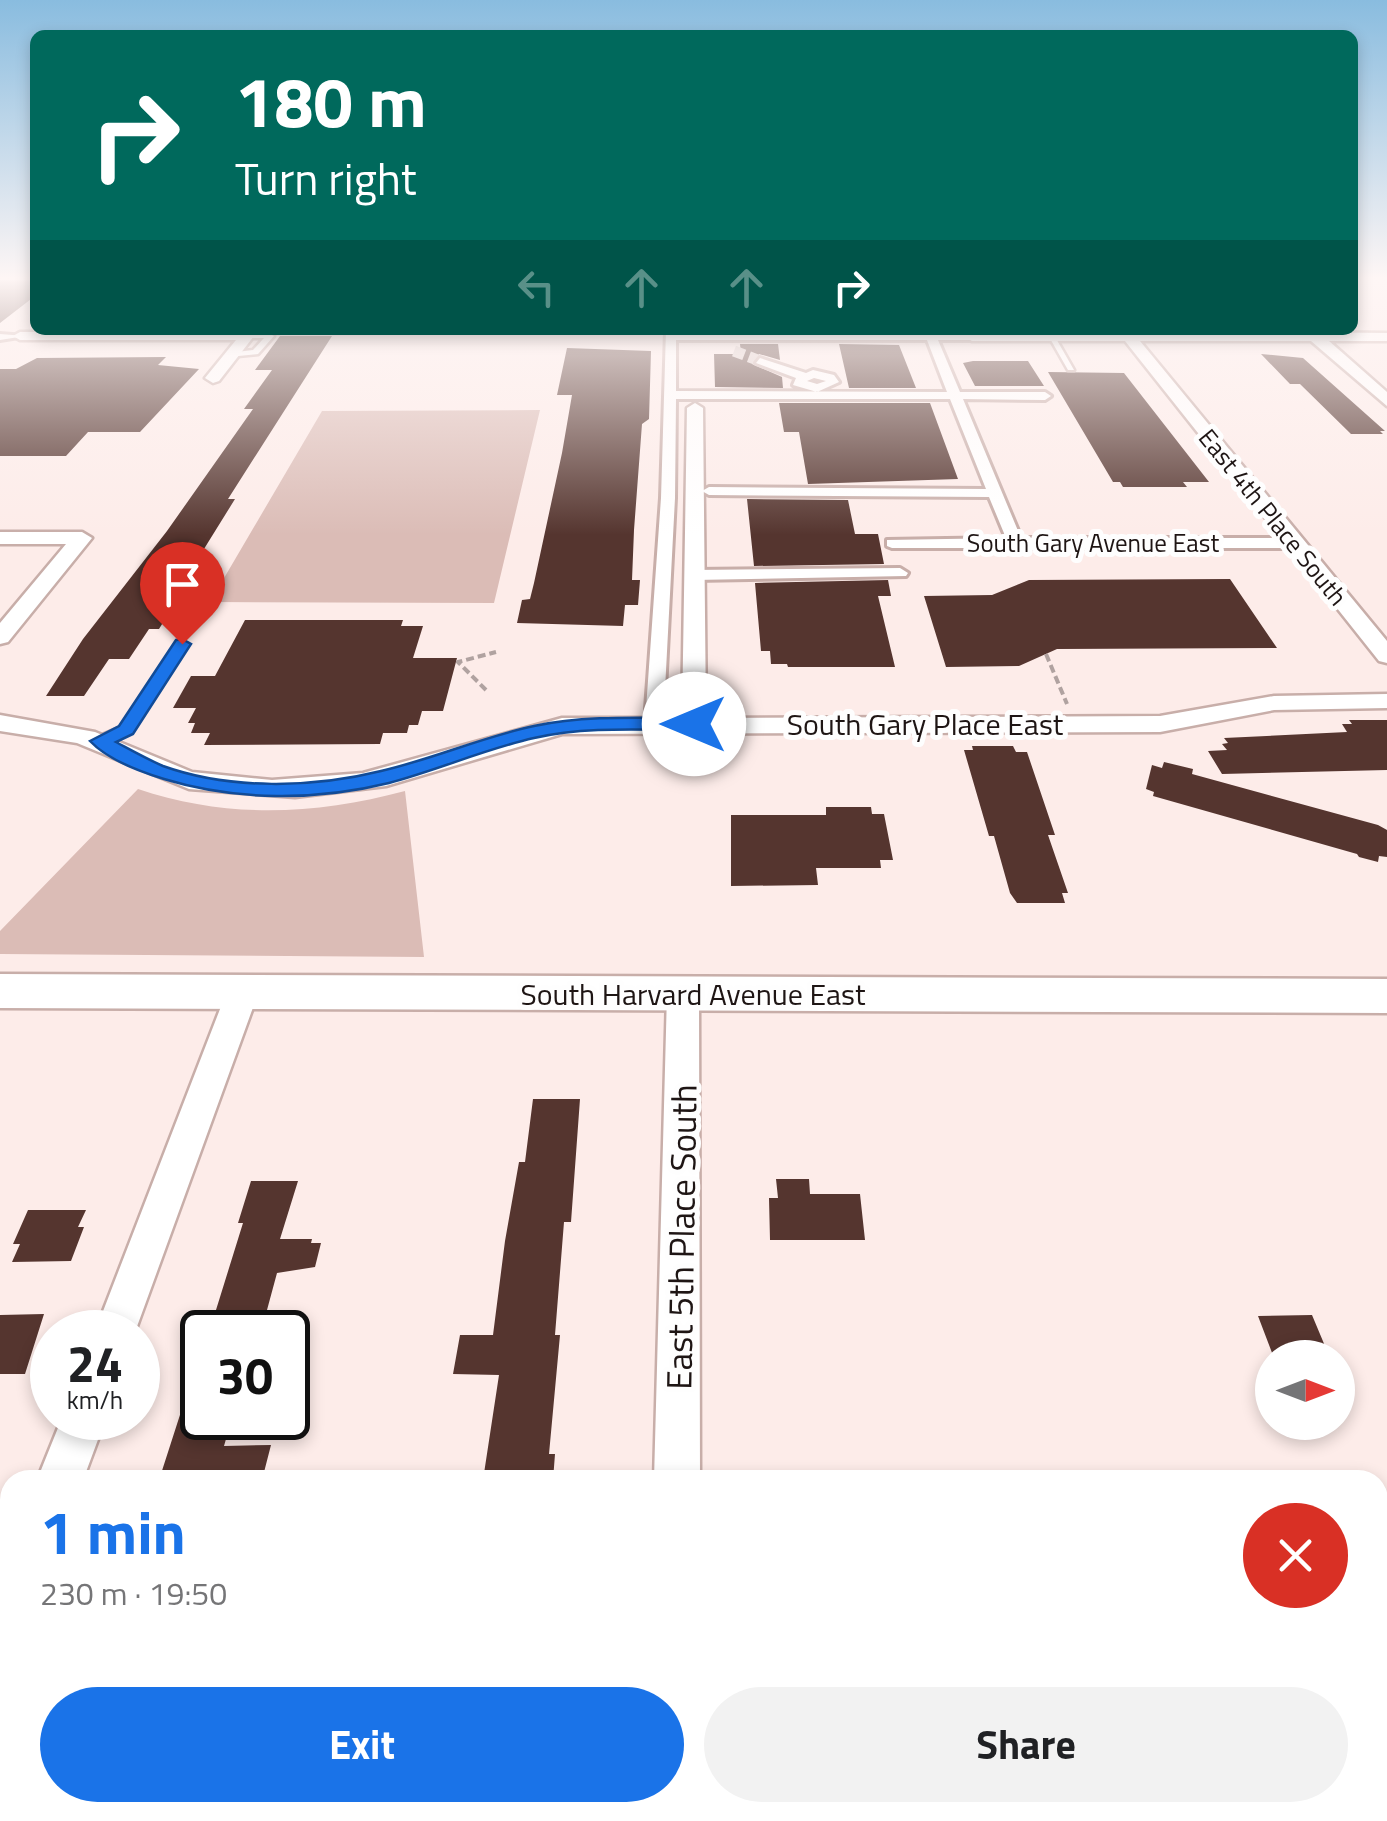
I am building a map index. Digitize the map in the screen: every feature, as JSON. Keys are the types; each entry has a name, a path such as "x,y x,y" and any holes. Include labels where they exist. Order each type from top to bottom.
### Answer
{"main road":[{"name":"South Harvard Avenue East","path":"0,990 1387,996"}],"street":[{"path":"213,378 224,365"},
{"path":"655,709 672,365"},
{"path":"771,365 802,376 799,384 818,392"},
{"path":"942,365 1016,543"},
{"name":"East 4th Place South","path":"1150,365 1387,656"},
{"path":"1346,365 1387,401"},
{"path":"671,395 818,392 1045,396"},
{"path":"694,724 695,408"},
{"path":"710,491 994,493"},
{"path":"0,538 82,538 0,637"},
{"name":"South Gary Avenue East","path":"892,542 1294,543"},
{"path":"694,575 900,573"},
{"name":"South Gary Place East","path":"0,723 40,727 100,741 154,770 198,782 258,789 328,788 387,777 478,746 562,726 1160,724 1274,704 1387,701"},
{"path":"124,1310 244,991"},
{"name":"East 5th Place South","path":"677,1470 683,994"},
{"path":"64,1470 75,1440"}],"lane":[{"path":"100,741 126,730 182,644"}],"path":[{"path":"486,690 458,662 496,652"},
{"path":"1046,654 1069,709"}],"shaded area":[{"path":"540,410 494,603 210,602 322,411"},
{"path":"138,789 205,805 271,810 338,805 405,791 424,957 0,954 0,931"}],"building":[{"path":"24,365 158,365 199,369 140,432 88,432 66,456 0,456 0,369"},
{"path":"259,365 314,365 228,499 235,499 159,629 149,629 129,659 109,659 84,696 46,696 83,639 167,531 253,409 244,409 272,370 255,370"},
{"path":"563,365 651,365 649,419 642,424 634,530 632,580 640,580 638,605 625,605 623,626 517,623 522,600 530,599 572,395 557,395"},
{"path":"714,365 754,365 782,377 783,388 715,387"},
{"path":"844,365 907,365 916,388 849,388"},
{"path":"964,365 1031,365 1044,386 975,386"},
{"path":"1272,365 1311,365 1385,431 1351,434 1300,384 1290,384"},
{"path":"1048,372 1124,373 1209,482 1183,482 1187,487 1123,487 1120,482 1113,482"},
{"path":"779,403 930,403 958,479 808,484 799,432 784,432"},
{"path":"747,499 848,500 855,534 878,534 884,564 754,566"},
{"path":"1230,579 1277,648 1057,649 1019,666 946,667 924,596 992,595 1029,580"},
{"path":"888,580 891,596 878,596 895,667 788,667 771,664 770,651 761,651 755,583"},
{"path":"245,620 403,620 401,626 423,626 413,658 457,658 443,711 422,711 418,725 409,725 407,733 383,733 380,744 204,745 210,733 191,733 195,723 188,723 196,708 173,708 191,676 215,676"},
{"path":"1349,720 1387,720 1387,770 1222,774 1208,751 1227,750 1222,744 1228,743 1224,738 1347,732 1342,724 1352,724"},
{"path":"972,746 1013,746 1016,752 1027,752 1055,835 1048,835 1068,893 1062,893 1065,903 1017,903 1010,893 964,750 973,750"},
{"path":"1164,762 1193,769 1192,774 1378,825 1387,830 1387,857 1379,856 1378,862 1153,796 1154,792 1146,789 1152,765 1162,768"},
{"path":"826,807 871,807 872,814 884,814 893,860 880,860 881,868 816,868 818,885 731,886 731,815 826,815"},
{"path":"533,1099 580,1099 571,1222 564,1222 555,1335 560,1335 549,1454 555,1454 554,1470 485,1470 499,1375 453,1374 460,1335 493,1335 519,1162 525,1162"},
{"path":"776,1179 809,1179 810,1194 860,1194 865,1240 770,1240 769,1198 778,1198"},
{"path":"251,1181 298,1181 280,1239 312,1239 311,1243 321,1243 315,1267 277,1273 267,1310 216,1310 243,1223 238,1223"},
{"path":"28,1210 86,1210 71,1261 12,1262 20,1244 13,1244"},
{"path":"30,1314 30,1358 25,1374 0,1374 0,1315"},
{"path":"1312,1315 1322,1340 1267,1340 1258,1316"},
{"path":"180,1415 180,1440 226,1440 224,1446 271,1445 265,1470 162,1470"}],"route":[{"path":"182,644 126,730 100,741 154,770 198,782 258,789 328,788 387,777 539,730 604,724 694,724"}]}
